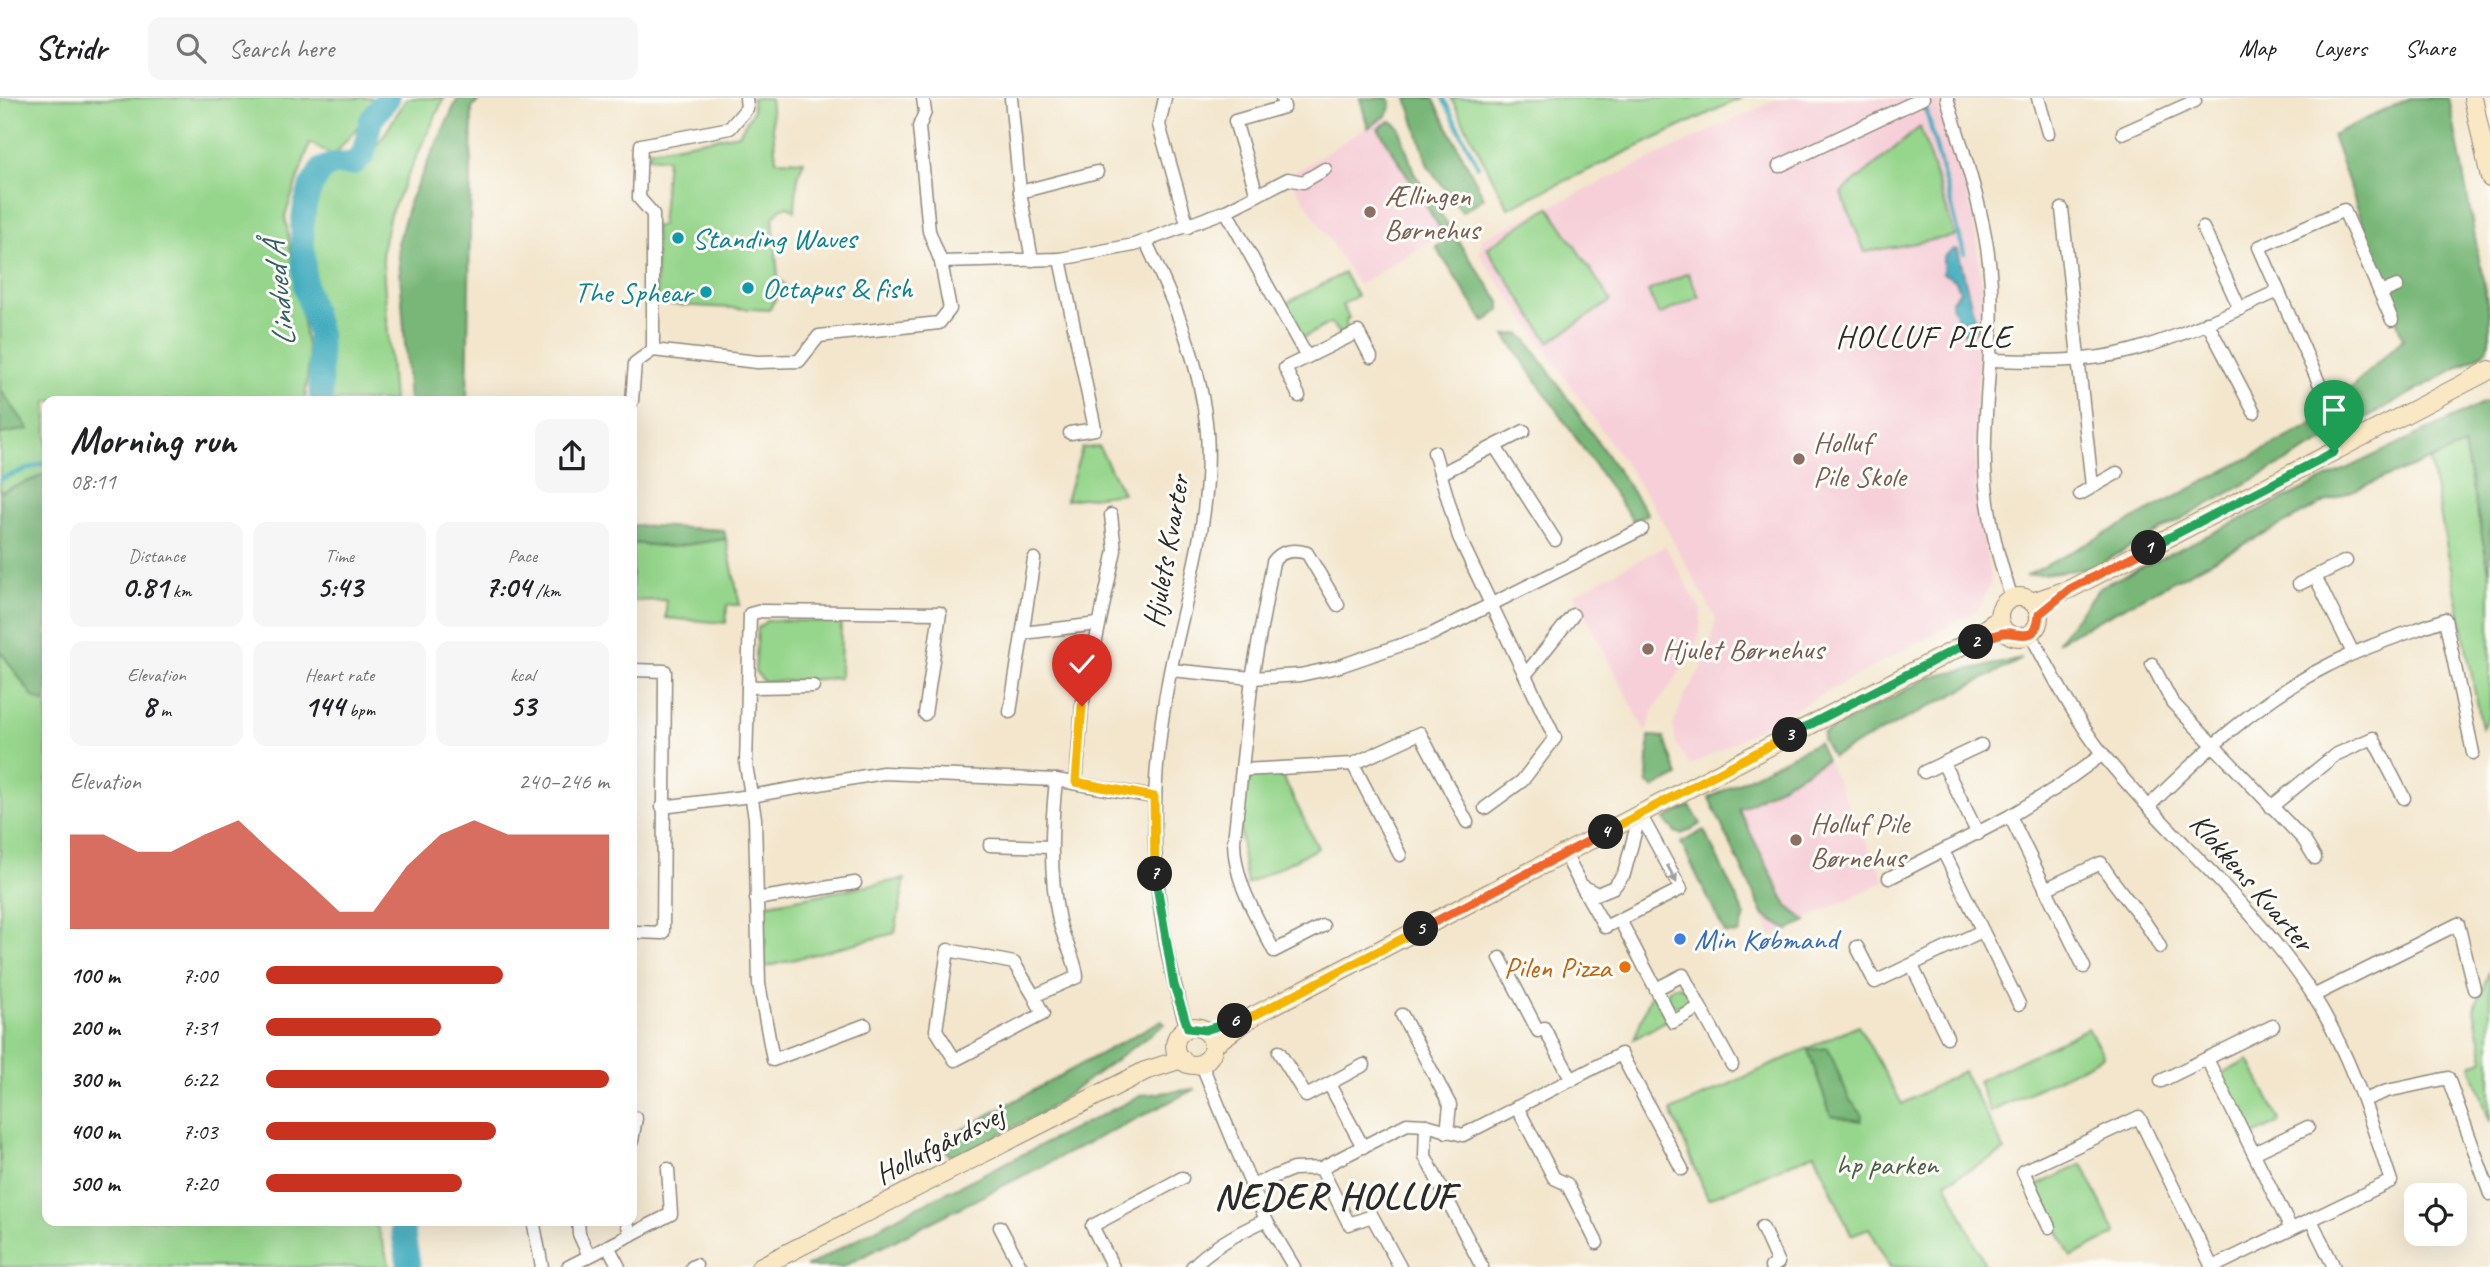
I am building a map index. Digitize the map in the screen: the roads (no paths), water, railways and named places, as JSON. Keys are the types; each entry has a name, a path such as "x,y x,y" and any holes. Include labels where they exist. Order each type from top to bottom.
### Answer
{"street":[{"path":"653,350 653,214 639,198 641,145 730,128 747,108 746,98"},
{"path":"632,396 635,363 653,350 757,362 799,360 819,336 939,323 950,309 941,262 929,231 919,127 925,112 923,98"},
{"path":"1011,98 1020,192 1032,260"},
{"path":"1165,98 1159,125 1188,227"},
{"path":"1257,195 1235,121 1284,107 1282,98"},
{"path":"1779,166 1923,98"},
{"path":"1947,98 1976,194 1986,239 1991,283 1991,360 1985,441 1987,480 1995,538 2012,597"},
{"path":"2038,98 2048,133"},
{"path":"2123,133 2194,101 2193,98"},
{"path":"2473,98 2490,178"},
{"path":"941,262 1060,259 1146,242 1226,211 1288,179 1303,182 1325,169"},
{"path":"1020,192 1097,172"},
{"path":"2062,209 2092,486"},
{"path":"1226,211 1307,356"},
{"path":"2319,383 2259,247 2344,211 2392,320"},
{"path":"2203,228 2240,309"},
{"name":"Hjulets Kvarter","path":"1146,242 1172,293 1189,340 1203,398 1207,434 1205,513 1159,732 1154,797 1154,861 1161,921 1174,985 1202,1035"},
{"path":"1060,259 1095,429 1070,433"},
{"path":"2380,293 2397,286"},
{"path":"1991,360 2077,359 2127,352 2207,323 2278,290"},
{"path":"2207,323 2254,412"},
{"path":"1299,397 1284,368 1358,332 1371,357"},
{"path":"2036,608 2490,370"},
{"path":"1440,474 1524,431"},
{"path":"1496,447 1555,540"},
{"path":"1434,452 1459,537 1555,738 1522,781 1485,808"},
{"path":"2080,494 2118,473"},
{"name":"Hjulets Kvarter","path":"1076,782 1082,706 1115,550 1111,515"},
{"name":"Hjulets Kvarter","path":"1171,670 1252,678 1300,675 1360,660 1430,635 1642,529"},
{"path":"1322,926 1274,951 1239,881 1234,861 1252,678 1273,562 1278,555 1285,551 1307,553 1338,605"},
{"path":"1010,712 1034,559"},
{"path":"2299,584 2346,561"},
{"path":"2315,576 2353,653"},
{"path":"2012,597 2023,597 2036,608 2037,625 2030,633 2018,637 2003,626 2002,606 2012,597"},
{"path":"865,1025 773,1060 759,984 755,818 746,765 750,614 761,611 940,613 925,714"},
{"path":"1526,674 1573,615"},
{"name":"Klokkens Kvarter","path":"2149,806 2212,745 2282,692 2353,653 2445,619 2473,753"},
{"name":"Hjulets Kvarter","path":"1023,633 1098,624"},
{"path":"1179,1053 1191,1064 1201,1063 1210,1056 1202,1035 1255,1015 2003,626"},
{"name":"Klokkens Kvarter","path":"2030,633 2061,690 2103,754 2149,806 2232,891 2313,996 2364,1100 2391,1181 2291,1229 2230,1264 2213,1267 2139,1117 2022,1171 2049,1227"},
{"name":"Klokkens Kvarter","path":"2152,664 2172,702 2304,839 2315,858"},
{"path":"637,670 665,671 663,933 637,932"},
{"path":"748,687 813,686"},
{"path":"1242,770 1353,764 1420,733 1466,822"},
{"path":"2271,807 2335,755 2373,738 2404,798"},
{"path":"1924,772 1981,745"},
{"path":"1889,878 2010,816 2056,789 2103,754"},
{"path":"1943,763 1978,834"},
{"path":"1353,764 1400,855"},
{"path":"662,807 751,796 883,774 1056,780 1154,797"},
{"path":"1034,996 1077,977 1063,940 1054,897 1049,847 1056,780"},
{"path":"1581,885 1597,894 1614,887 1623,874 1640,814"},
{"path":"1565,854 1605,928 1681,890 1640,814"},
{"path":"2010,816 2084,967"},
{"path":"990,845 1049,847"},
{"path":"1943,851 2019,1004"},
{"path":"2045,888 2101,863 2119,893 2148,924 2160,947"},
{"path":"756,899 855,883"},
{"path":"1620,920 1673,1022 1700,1007"},
{"name":"Klokkens Kvarter","path":"2313,996 2458,924 2474,989"},
{"path":"1857,947 1875,982 1982,931"},
{"path":"948,950 1014,962 1034,996 1043,1014 955,1060 936,1030 948,950"},
{"path":"1500,958 1538,1031 1544,1028 1572,1080"},
{"path":"1912,966 1947,1037"},
{"path":"1656,989 1683,975 1732,1065"},
{"path":"1402,1015 1450,1105 1447,1132"},
{"path":"2161,1081 2273,1026"},
{"name":"Hollufgårdsvej","path":"760,1267 1179,1053 1178,1035 1202,1035"},
{"path":"1279,1052 1306,1096 1364,1065"},
{"path":"1251,1186 1293,1169 1321,1168 1407,1124 1426,1125 1463,1135 1621,1054 1682,1169"},
{"path":"2207,1059 2291,1229"},
{"path":"1201,1063 1266,1220 1294,1267"},
{"path":"2364,1100 2387,1091 2448,1078 2490,1194"},
{"path":"1329,1084 1363,1147"},
{"path":"1517,1107 1554,1178 1567,1184 1597,1243"},
{"path":"1426,1125 1425,1156 1482,1267"},
{"path":"2254,1153 2308,1127"},
{"path":"1321,1168 1349,1224 1372,1216 1400,1267"},
{"path":"568,1267 671,1214 668,1169"},
{"path":"1113,1267 1091,1226 1182,1178"},
{"path":"1192,1267 1203,1256 1240,1231 1266,1220"},
{"path":"2311,1220 2334,1267"},
{"path":"534,1226 542,1267"},
{"path":"578,1226 579,1234 589,1256"},
{"path":"628,1226 631,1235"},
{"path":"1000,1227 1021,1267"},
{"path":"1762,1227 1779,1263 1771,1267"},
{"path":"608,1246 619,1267"}],"water":[{"path":"1954,249 1958,250 1977,329 1971,335 1962,332 1951,302 1960,291 1956,281 1943,273 1943,257"}],"waterway":[{"name":"Lindved Å","path":"321,396 319,333 305,287 302,227 305,205 311,186 322,169 334,164 352,164 363,155 371,120 388,98"},
{"path":"1443,98 1478,166"},
{"path":"1926,109 1964,253"},
{"path":"0,479 42,464"},
{"name":"Lindved Å","path":"402,1226 409,1267"}],"place":[{"name":"Ællingen Børnehus","path":"1370,212"},
{"name":"Standing Waves","path":"678,238"},
{"name":"Octapus & fish","path":"748,288"},
{"name":"The Sphear","path":"706,292"},
{"name":"Holluf Pile Skole","path":"1799,459"},
{"name":"Hjulet Børnehus","path":"1648,649"},
{"name":"Holluf Pile Børnehus","path":"1796,840"},
{"name":"Min Købmand","path":"1680,939"},
{"name":"Pilen Pizza","path":"1625,967"}],"district":[{"name":"HOLLUF PILE","path":"1924,336"},
{"name":"NEDER HOLLUF","path":"1335,1195"}],"park label":[{"name":"hp parken","path":"1887,1164"}]}
